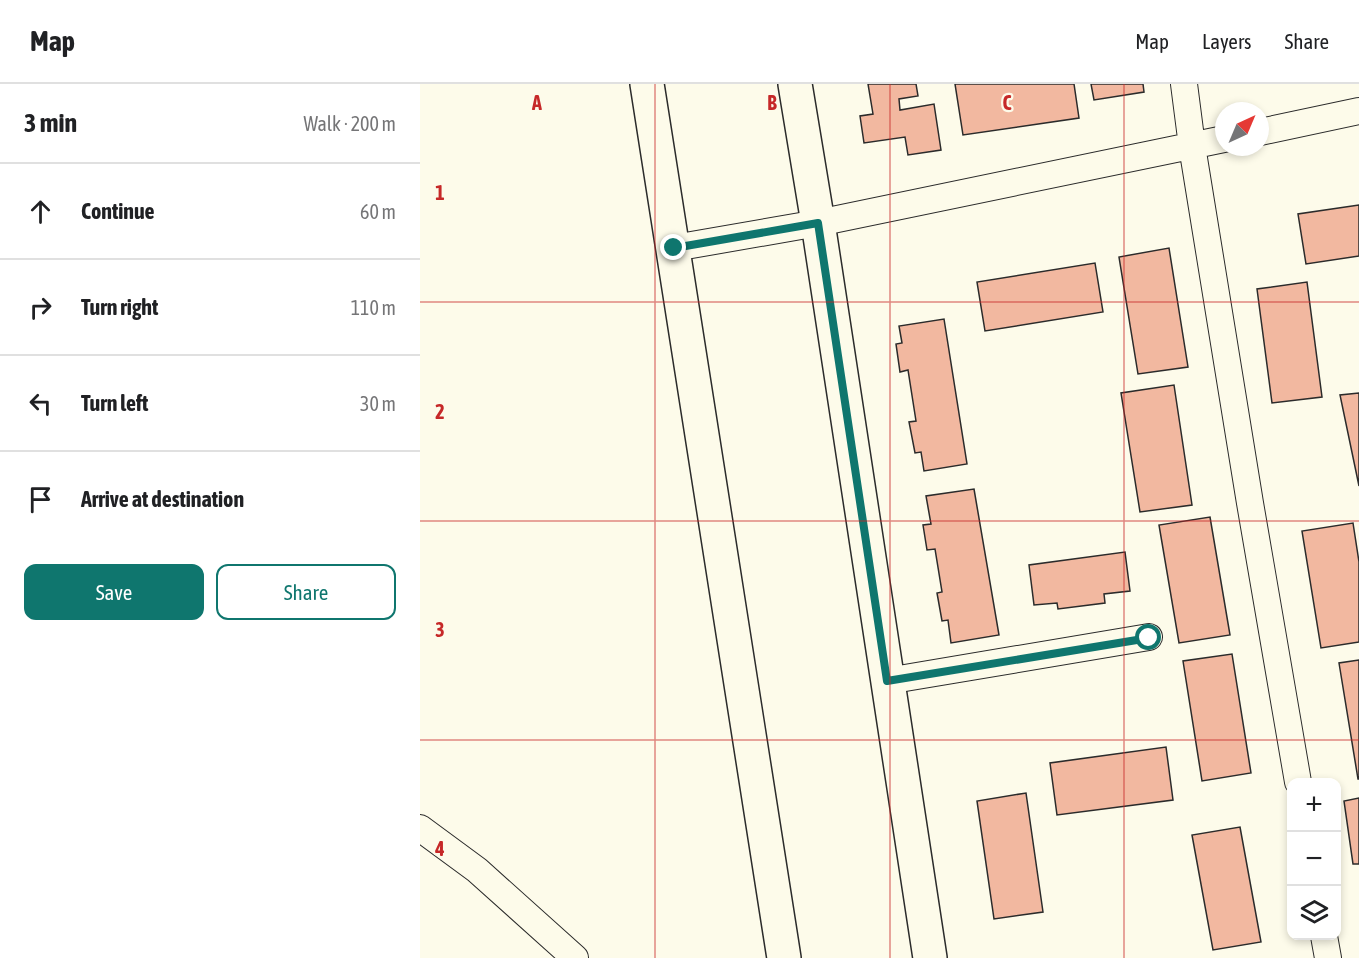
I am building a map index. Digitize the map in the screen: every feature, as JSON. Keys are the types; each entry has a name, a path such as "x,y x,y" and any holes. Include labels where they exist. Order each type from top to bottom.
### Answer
{"street":[{"path":"647,84 784,958"},
{"path":"795,84 930,958"},
{"path":"1184,84 1191,146 1297,778"},
{"path":"1269,130 1359,111"},
{"path":"674,248 818,223 1215,141"},
{"path":"887,681 1149,638"},
{"path":"420,828 477,870 575,958"},
{"path":"1325,940 1328,958"}],"building":[{"path":"868,84 916,84 918,96 899,99 900,110 934,104 941,150 908,155 905,137 864,143 860,116 873,114"},
{"path":"955,84 1074,84 1079,118 963,135"},
{"path":"1091,84 1143,84 1144,92 1094,100"},
{"path":"1359,205 1359,256 1306,264 1298,214"},
{"path":"1169,248 1188,367 1138,374 1119,257"},
{"path":"1095,263 1103,312 985,331 977,282"},
{"path":"1307,282 1322,397 1272,403 1257,289"},
{"path":"944,319 967,464 924,471 921,452 915,453 909,422 916,421 908,370 900,372 896,344 902,343 899,326"},
{"path":"1174,385 1192,505 1140,512 1121,393"},
{"path":"1359,393 1359,486 1340,395"},
{"path":"974,489 999,635 951,643 948,620 942,621 937,593 942,592 935,549 927,550 923,525 931,524 926,496"},
{"path":"1210,517 1230,635 1179,643 1159,525"},
{"path":"1353,523 1359,562 1359,642 1321,648 1302,531"},
{"path":"1125,552 1130,591 1104,594 1105,603 1058,609 1057,603 1034,605 1029,565"},
{"path":"1232,654 1251,773 1202,781 1183,661"},
{"path":"1359,660 1359,779 1358,779 1339,663"},
{"path":"1166,747 1173,800 1057,815 1050,763"},
{"path":"1026,793 1043,912 994,919 977,801"},
{"path":"1359,798 1359,864 1353,864 1344,801"},
{"path":"1240,827 1261,942 1213,950 1192,835"}],"route":[{"path":"674,248 818,223 887,681 1149,638"}]}
